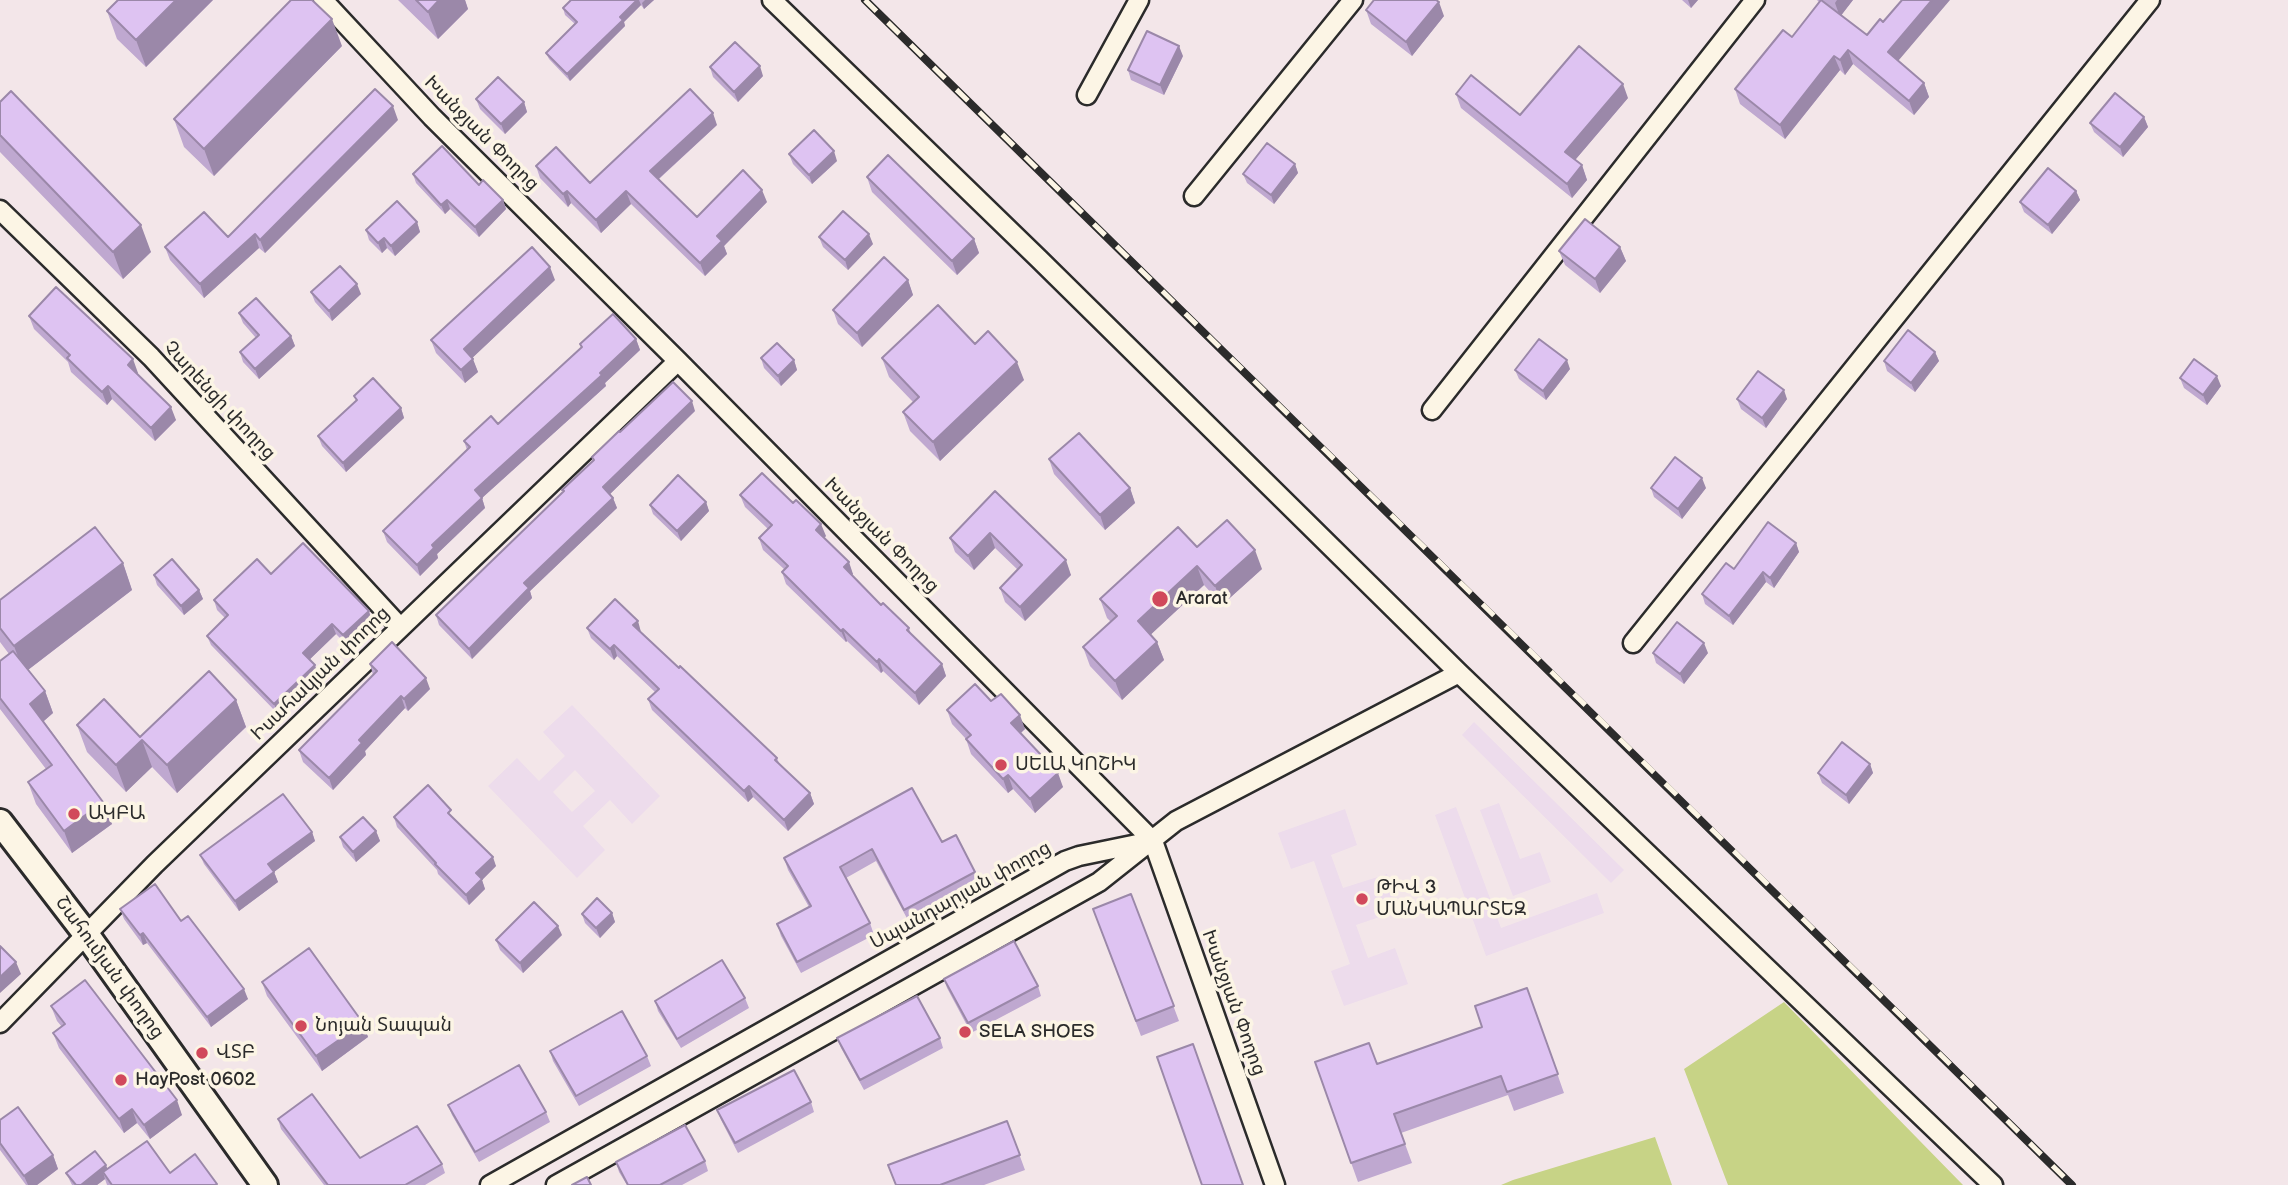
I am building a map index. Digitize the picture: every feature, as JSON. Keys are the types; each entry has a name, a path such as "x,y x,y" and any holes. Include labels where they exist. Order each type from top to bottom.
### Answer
{"main road":[{"name":"Շահումյան փողոց","path":"0,822 86,934 265,1185"}],"street":[{"name":"Խանջյան Փողոց","path":"323,0 425,109 1153,841 1275,1185"},
{"path":"772,0 1459,673 1993,1185"},
{"path":"1087,95 1139,0"},
{"path":"1194,196 1353,0"},
{"path":"1432,410 1755,0"},
{"path":"1633,643 2150,0"},
{"name":"Չարենցի փողոց","path":"0,210 151,357 400,627"},
{"name":"Իսահակյան փողոց","path":"0,1023 155,864 678,361"},
{"path":"556,1185 1099,882 1176,821 1459,673"},
{"name":"Սպանդարյան փողոց","path":"490,1185 1065,861 1153,841"}],"shaded area":[{"path":"572,705 660,796 632,824 610,800 583,826 605,850 577,878 488,786 517,758 539,781 565,756 543,732","holes":["575,770 595,791 572,812 553,792"]},
{"path":"1474,722 1624,870 1611,883 1462,735"},
{"path":"1499,803 1520,859 1540,852 1551,882 1513,896 1480,810"},
{"path":"1456,807 1501,928 1597,893 1604,913 1486,956 1435,815"},
{"name":"ԹԻՎ 3 ՄԱՆԿԱՊԱՐՏԵԶ","path":"1345,809 1357,845 1331,855 1343,888 1387,874 1400,910 1356,925 1368,958 1395,948 1408,984 1344,1006 1331,971 1350,964 1314,861 1291,869 1278,833"}],"green space":[{"path":"1784,1002 1963,1185 1728,1185 1684,1069"},
{"path":"1655,1137 1672,1185 1501,1185 1513,1180"}],"building":[{"path":"118,0 176,0 136,40 107,11"},
{"path":"291,0 312,0 332,19 204,149 174,119"},
{"path":"416,0 439,0 428,12"},
{"path":"571,0 637,0 620,17 623,20 567,74 546,53 577,22 563,8"},
{"path":"1374,0 1439,2 1406,42 1366,10"},
{"path":"1821,0 1867,35 1880,19 1883,22 1902,0 1932,0 1888,52 1924,83 1909,101 1848,50 1840,60 1834,56 1780,125 1735,89 1783,30 1792,37"},
{"path":"1147,31 1179,46 1160,85 1128,70"},
{"path":"735,42 760,66 734,92 710,67"},
{"path":"1579,46 1623,84 1565,152 1582,165 1567,184 1456,94 1471,75 1520,115"},
{"path":"498,77 524,102 501,124 476,99"},
{"path":"375,89 393,106 260,240 255,234 200,284 165,247 204,212 228,237"},
{"path":"690,89 713,113 650,171 697,217 743,170 762,190 717,236 722,241 700,263 626,191 596,220 567,191 563,194 536,166 556,147 590,183"},
{"path":"11,91 141,225 113,252 0,135 0,102"},
{"path":"2115,93 2144,117 2120,147 2090,123"},
{"path":"814,130 834,151 809,175 789,154"},
{"path":"1267,143 1295,164 1271,195 1243,174"},
{"path":"442,146 479,185 483,180 503,200 475,227 447,200 441,205 413,174"},
{"path":"888,155 974,239 952,261 867,177"},
{"path":"2048,168 2076,191 2048,225 2020,202"},
{"path":"397,201 417,222 391,246 384,238 378,243 366,230"},
{"path":"843,211 869,234 845,260 819,237"},
{"path":"1585,219 1620,247 1595,279 1559,251"},
{"path":"532,247 550,267 464,349 473,359 461,370 431,340"},
{"path":"884,257 908,280 857,333 833,310"},
{"path":"340,266 357,284 329,311 311,292"},
{"path":"56,287 133,359 128,365 171,407 151,428 108,386 102,392 67,358 70,355 29,316"},
{"path":"256,298 291,336 255,369 240,352 259,335 239,313"},
{"path":"938,305 975,344 988,331 1017,362 933,442 903,412 919,397 882,358"},
{"path":"613,314 636,339 600,373 602,375 475,490 482,498 432,545 434,548 417,565 383,531 470,447 464,441 491,416 498,424 582,347 580,344"},
{"path":"1908,330 1935,352 1911,383 1884,361"},
{"path":"1539,339 1567,360 1543,391 1515,370"},
{"path":"777,343 794,360 778,376 761,358"},
{"path":"2194,359 2217,376 2203,395 2180,378"},
{"path":"1758,371 1784,390 1762,418 1737,399"},
{"path":"373,378 401,408 343,463 318,436 357,400 354,396"},
{"path":"673,382 692,401 603,487 613,498 524,583 529,588 469,649 436,615 564,491 562,490 594,460 592,457"},
{"path":"1079,433 1130,488 1100,515 1049,459"},
{"path":"1675,457 1702,478 1678,509 1651,488"},
{"path":"762,473 793,503 796,500 821,524 816,530 849,562 844,567 881,605 883,603 909,628 907,630 942,664 915,693 879,659 877,662 843,629 841,631 782,572 788,566 759,538 772,525 740,495"},
{"path":"678,475 706,502 677,531 650,505"},
{"path":"995,491 1066,560 1020,607 1000,588 1022,565 990,533 968,556 950,538"},
{"path":"1227,520 1255,550 1215,586 1197,566 1138,621 1157,642 1115,681 1083,647 1117,616 1100,599 1178,527 1197,547"},
{"path":"1768,522 1796,543 1770,578 1763,572 1729,616 1702,594 1726,563 1734,569"},
{"path":"95,527 123,563 14,646 0,628 0,600"},
{"path":"303,543 369,611 343,635 332,624 303,653 315,665 274,704 207,636 228,615 214,600 257,559 271,574"},
{"path":"172,559 199,590 181,606 154,575"},
{"path":"615,599 638,621 633,625 777,758 775,760 810,793 784,820 749,786 744,791 648,699 659,689 614,645 610,649 587,628"},
{"path":"1677,622 1704,643 1680,674 1653,653"},
{"path":"392,642 426,678 404,699 401,696 359,740 362,743 329,778 299,750 377,671 370,664"},
{"path":"13,651 45,691 30,704 103,802 64,831 28,782 52,765 0,698 0,661"},
{"path":"209,671 236,700 167,765 142,740 116,765 77,725 104,699 140,737"},
{"path":"975,684 991,701 1001,694 1020,715 1011,723 1058,773 1030,799 1008,775 1003,779 966,739 971,735 947,710"},
{"path":"1842,742 1870,764 1846,795 1818,773"},
{"path":"428,785 451,810 448,813 493,857 476,873 482,879 466,895 394,817"},
{"path":"912,788 942,842 956,835 975,872 904,910 872,849 840,867 870,923 797,962 777,924 811,906 784,858"},
{"path":"283,794 312,832 268,864 274,872 235,901 200,855"},
{"path":"363,817 376,831 353,852 340,837"},
{"path":"155,884 181,921 188,916 244,989 207,1017 143,933 140,935 120,909"},
{"path":"1131,894 1174,1006 1136,1021 1093,909"},
{"path":"597,898 612,913 596,928 582,914"},
{"path":"534,902 558,926 520,963 496,940"},
{"path":"1014,941 1038,986 968,1023 944,979"},
{"path":"0,946 16,962 0,977"},
{"path":"309,948 363,1023 316,1056 262,982"},
{"path":"722,960 745,998 677,1039 655,1001"},
{"path":"85,980 177,1100 144,1125 132,1109 119,1119 53,1033 65,1024 51,1006"},
{"path":"1527,988 1558,1074 1507,1092 1501,1076 1394,1114 1405,1144 1351,1163 1315,1062 1369,1043 1377,1064 1482,1027 1475,1006"},
{"path":"917,996 940,1038 860,1080 837,1038"},
{"path":"622,1011 647,1056 576,1096 550,1051"},
{"path":"1193,1044 1243,1185 1202,1185 1157,1057"},
{"path":"519,1065 546,1112 475,1152 448,1105"},
{"path":"794,1070 811,1102 735,1143 717,1110"},
{"path":"312,1094 360,1158 417,1126 442,1164 405,1185 328,1185 278,1119"},
{"path":"18,1107 53,1155 24,1176 0,1143 0,1120"},
{"path":"1007,1121 1020,1155 940,1185 896,1185 888,1165"},
{"path":"685,1125 705,1161 660,1185 628,1185 616,1162"},
{"path":"147,1141 170,1173 195,1154 217,1184 112,1185 103,1172"},
{"path":"95,1151 106,1165 81,1185 76,1185 66,1173"},
{"path":"587,1177 591,1185 572,1185"}],"railway":[{"path":"865,0 2072,1185"}],"place":[{"name":"Ararat","path":"1160,599"},
{"name":"ՍԵԼԱ ԿՈՇԻԿ","path":"1001,765"},
{"name":"ԱԿԲԱ","path":"74,814"},
{"name":"ԹԻՎ 3 ՄԱՆԿԱՊԱՐՏԵԶ","path":"1362,899"},
{"name":"Նոյան Տապան","path":"301,1026"},
{"name":"SELA SHOES","path":"965,1032"},
{"name":"ՎՏԲ","path":"202,1053"},
{"name":"HayPost 0602","path":"121,1080"}]}
